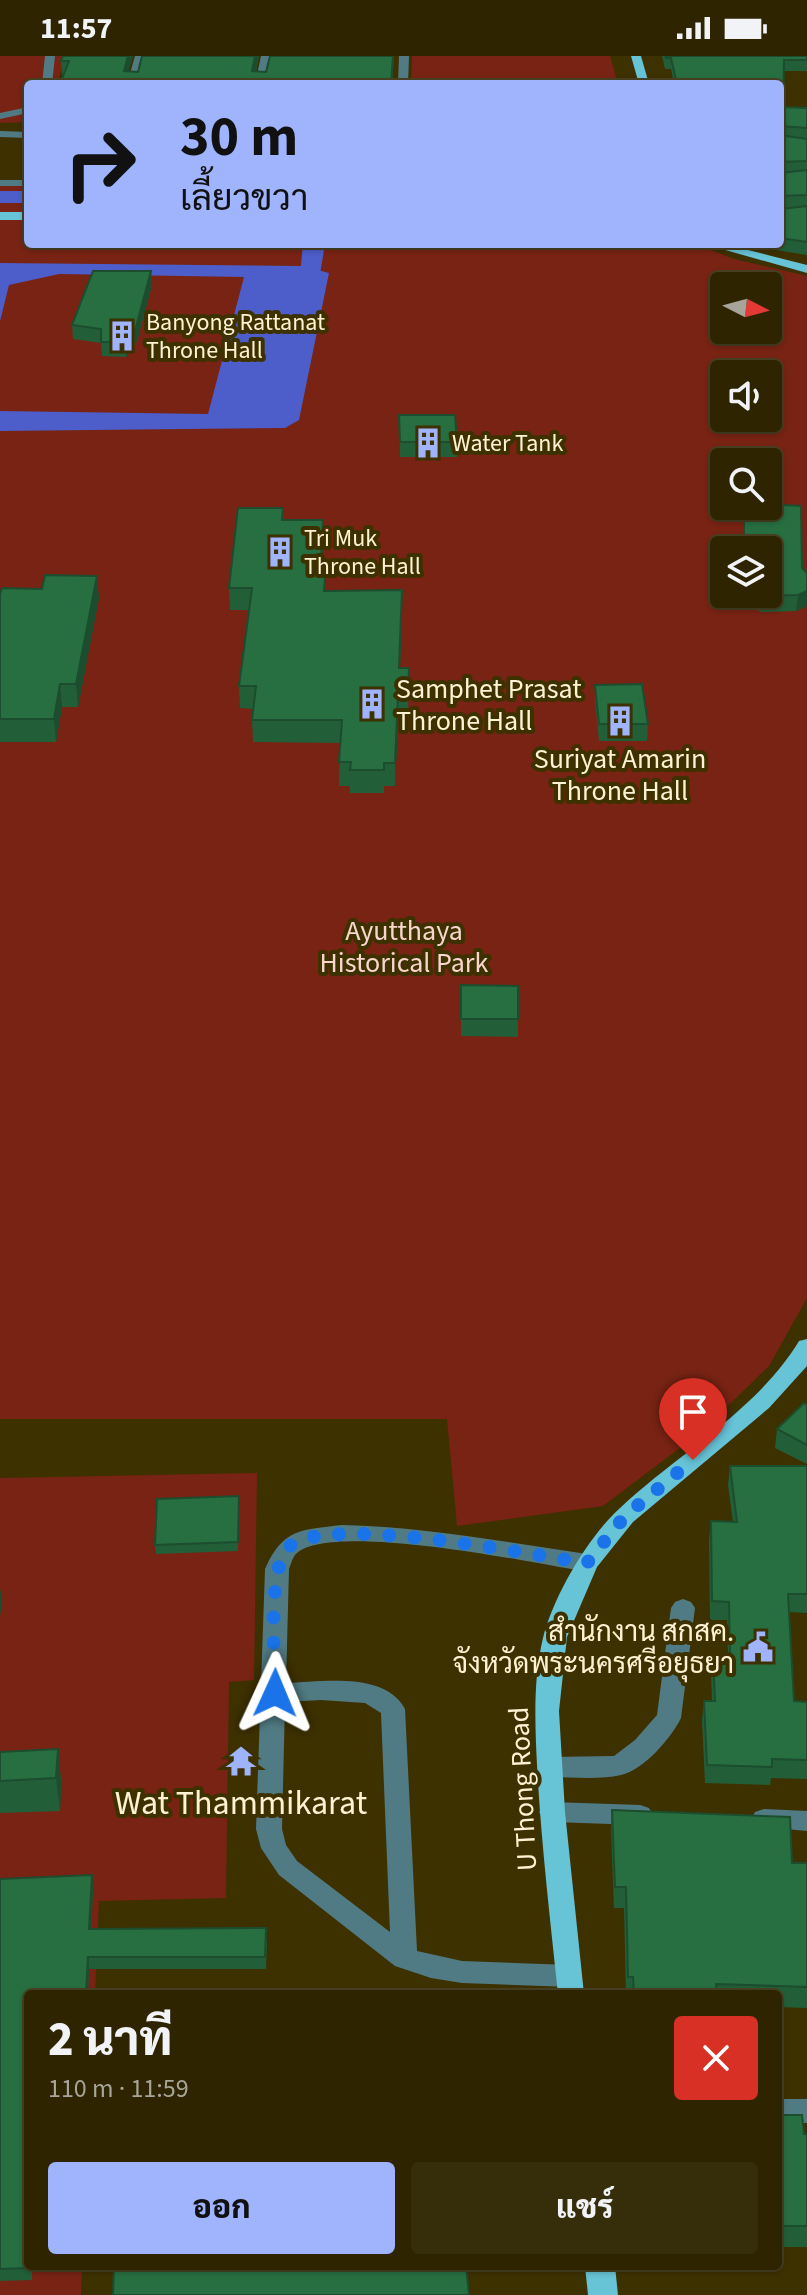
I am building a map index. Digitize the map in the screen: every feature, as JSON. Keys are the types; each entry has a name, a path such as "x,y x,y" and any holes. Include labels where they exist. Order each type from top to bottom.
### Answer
{"main road":[{"path":"636,56 643,80"},
{"path":"0,216 24,216"},
{"path":"726,248 807,269"},
{"name":"U Thong Road","path":"570,1985 552,1812 547,1711 555,1637 587,1563 625,1516 761,1403 802,1358 807,1346"},
{"path":"600,2270 603,2295"}],"street":[{"path":"47,80 50,56"},
{"path":"133,80 140,56"},
{"path":"261,80 266,56"},
{"path":"403,80 404,56"},
{"path":"0,116 24,111"},
{"path":"0,134 24,135"},
{"path":"0,183 24,183"},
{"path":"570,1985 431,1967 404,1958 288,1868 274,1848 269,1829 277,1569 288,1546 317,1534 391,1533 587,1563"},
{"path":"550,1767 619,1766 644,1747 669,1718 683,1608"},
{"path":"275,1693 364,1693 383,1698 393,1709 404,1958"},
{"path":"552,1812 663,1816"},
{"path":"743,1819 807,1821"},
{"path":"782,2111 807,2111"}],"green space":[{"path":"0,56 66,56 58,80 24,80 24,122 0,123"},
{"path":"412,56 610,56 617,80 411,80"},
{"name":"Ayutthaya Historical Park","path":"0,186 24,186 24,248 705,248 734,259 807,276 807,1298 769,1366 701,1432 603,1506 457,1526 447,1419 0,1419"},
{"path":"257,1473 254,1680 229,1682 226,1898 99,1901 95,1990 24,1990 24,2270 82,2270 81,2295 0,2295 0,1478"}],"shaded area":[{"path":"0,263 303,266 329,273 299,420 285,428 0,431 0,411 208,414 244,277 59,274 9,285 0,321"}],"building":[{"path":"63,56 128,56 124,71 138,72 142,56 255,56 252,71 266,72 270,56 393,56 391,80 62,80 69,61 61,61"},
{"path":"807,56 807,60 784,60 784,80 676,80 671,58 666,58"},
{"path":"784,107 807,108 807,128 784,126"},
{"path":"784,136 807,139 807,161 784,162"},
{"path":"807,170 807,195 784,196 784,173"},
{"path":"807,206 807,242 784,239 784,209"},
{"path":"93,271 151,271 136,327 125,342 101,342 101,329 72,325"},
{"path":"399,415 455,415 457,442 400,442"},
{"path":"782,505 801,506 802,568 807,573 807,591 782,595 782,536 744,536 744,520 782,520"},
{"path":"238,508 283,508 282,520 323,520 320,577 325,577 324,591 402,590 399,668 409,668 408,695 398,695 395,763 384,763 384,770 350,770 351,762 339,762 342,720 252,720 256,686 239,686 252,588 229,588"},
{"path":"45,575 97,576 76,684 60,684 54,719 0,719 0,594 2,588 42,589"},
{"path":"642,684 648,724 599,724 595,685"},
{"path":"461,985 518,986 518,1019 461,1019"},
{"path":"804,1403 807,1405 807,1445 777,1429"},
{"path":"730,1466 807,1466 807,1594 788,1594 794,1701 807,1702 807,1760 772,1759 772,1767 707,1765 704,1701 715,1701 713,1655 730,1655 729,1602 712,1601 711,1521 737,1522"},
{"path":"239,1496 238,1542 155,1545 157,1499"},
{"path":"58,1749 56,1778 0,1781 0,1752"},
{"path":"612,1810 790,1817 792,1863 807,1863 807,1987 716,1984 717,1990 634,1990 633,1977 628,1977 626,1887 615,1887"},
{"path":"92,1875 89,1929 266,1928 265,1957 88,1957 86,1990 24,1990 24,2268 0,2269 0,1879"},
{"path":"782,2115 802,2115 804,2134 807,2134 807,2226 782,2226"},
{"path":"114,2270 466,2270 469,2295 113,2295"}],"waterway":[{"path":"0,197 24,197"},
{"path":"311,275 314,248"}],"place":[{"name":"Banyong Rattanat Throne Hall","path":"122,336"},
{"name":"Water Tank","path":"428,443"},
{"name":"Tri Muk Throne Hall","path":"280,552"},
{"name":"Samphet Prasat Throne Hall","path":"372,704"},
{"name":"Suriyat Amarin Throne Hall","path":"620,721"},
{"name":"สำนักงาน สกสค. จังหวัดพระนครศรีอยุธยา","path":"758,1647"},
{"name":"Wat Thammikarat","path":"241,1761"}],"route":[{"path":"275,1693 277,1569 288,1546 317,1534 391,1533 460,1546 587,1563 625,1516 693,1460"}]}
